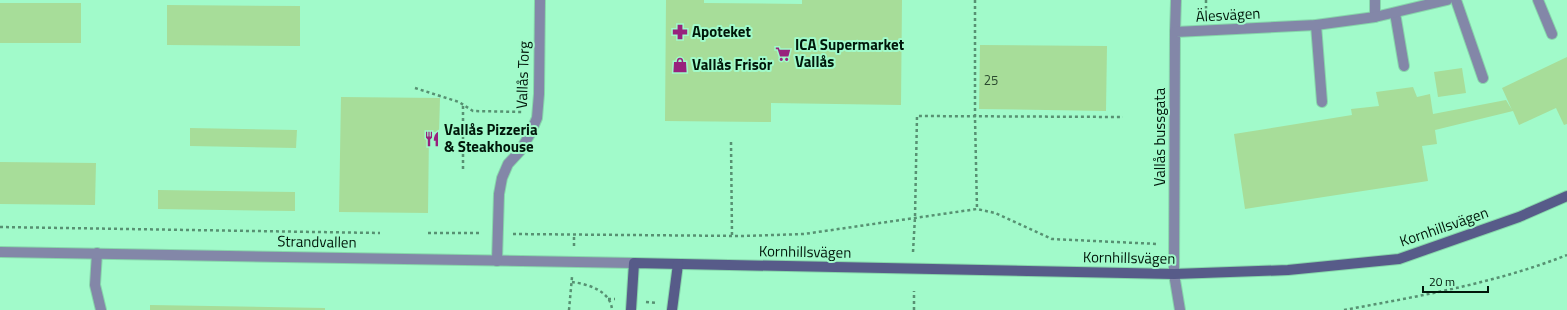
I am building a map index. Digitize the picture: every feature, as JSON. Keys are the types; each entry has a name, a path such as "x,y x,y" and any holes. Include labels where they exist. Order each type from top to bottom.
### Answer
{"street":[{"name":"Vallås Torg","path":"497,261 499,194 502,178 508,164 520,151 530,134 537,113 540,0"},
{"name":"Vallås bussgata","path":"1176,0 1174,274 1180,310"},
{"path":"1375,0 1375,17"},
{"name":"Älesvägen","path":"1175,32 1316,25 1375,17 1448,0"},
{"path":"1456,0 1483,78"},
{"path":"1538,0 1552,34"},
{"path":"1395,13 1404,66"},
{"path":"1316,25 1322,102"},
{"name":"Kornhillsvägen","path":"634,263 1174,274 1288,270 1399,259 1519,217 1567,196"},
{"name":"Strandvallen","path":"0,252 634,263"},
{"path":"97,253 95,285 102,310"},
{"path":"631,310 634,263"},
{"path":"672,310 678,264"}],"path":[{"path":"976,0 975,118 977,209"},
{"path":"415,88 459,102 463,106 473,111 537,113"},
{"path":"463,106 463,171"},
{"path":"913,253 917,116 975,118 1123,117"},
{"path":"731,142 732,236"},
{"path":"428,233 732,236 804,234 977,209 995,213 1052,239 1174,245"},
{"path":"0,227 380,233"},
{"path":"1344,310 1494,280 1567,255"},
{"path":"572,282 584,284 600,292 608,299 612,310"},
{"path":"914,291 914,310"}],"building":[{"name":"ICA Supermarket Vallås","path":"666,0 704,0 704,3 802,4 802,0 902,0 901,105 771,103 771,122 665,121"},
{"path":"0,3 81,3 81,43 0,43"},
{"path":"167,5 300,6 300,46 167,45"},
{"path":"980,45 1107,46 1106,111 979,109"},
{"path":"1567,57 1567,124 1564,125 1556,108 1519,125 1513,111 1435,130 1437,144 1422,146 1428,181 1245,209 1234,134 1352,115 1351,109 1379,106 1376,92 1413,87 1417,97 1430,94 1433,114 1506,100 1512,110 1502,88"},
{"path":"1462,68 1466,93 1438,97 1434,72"},
{"path":"341,97 440,98 439,132 429,132 428,213 339,212"},
{"path":"190,128 297,130 296,148 190,146"},
{"path":"0,162 96,163 95,205 0,204"},
{"path":"158,190 295,192 295,211 158,209"},
{"path":"150,305 325,308 325,310 150,310"}],"place":[{"name":"Apoteket","path":"680,32"},
{"name":"ICA Supermarket Vallås","path":"783,54"},
{"name":"Vallås Frisör","path":"680,65"},
{"name":"Vallås Pizzeria & Steakhouse","path":"432,139"}]}
